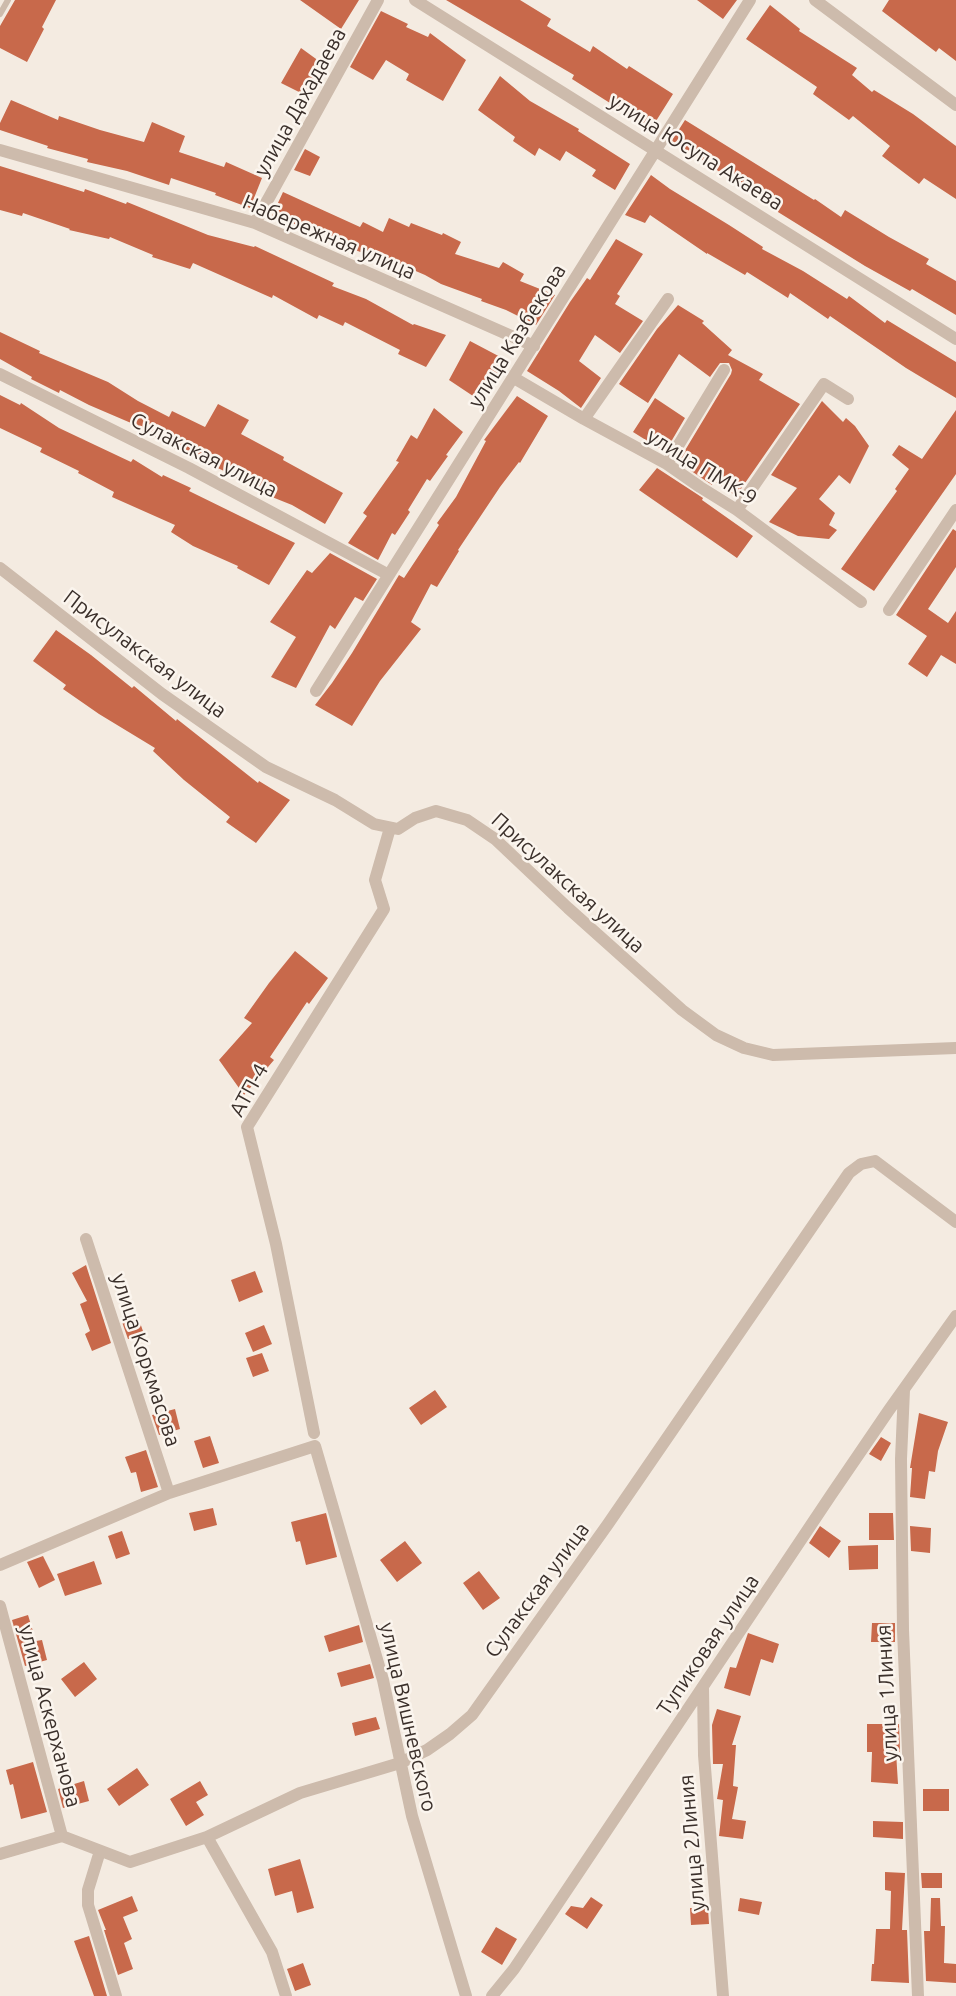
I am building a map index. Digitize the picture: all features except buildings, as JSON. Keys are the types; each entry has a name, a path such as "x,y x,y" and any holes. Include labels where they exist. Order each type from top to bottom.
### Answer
{"street":[{"name":"улица Дахадаева","path":"255,223 378,0"},
{"name":"улица Юсупа Акаева","path":"415,0 956,339"},
{"name":"улица Казбекова","path":"316,691 750,0"},
{"path":"815,0 956,105"},
{"name":"Набережная улица","path":"0,150 255,223 534,346"},
{"path":"584,419 668,299"},
{"path":"667,464 724,370"},
{"name":"Сулакская улица","path":"0,374 189,468 389,575"},
{"name":"улица ПМК-9","path":"514,378 667,464 700,488 737,510 861,602"},
{"path":"737,510 824,384 848,399"},
{"path":"889,610 956,510"},
{"name":"Присулакская улица","path":"0,568 162,694 266,767 335,800 374,824 398,829 415,818 436,812 467,820 495,839 682,1010 716,1035 744,1048 773,1055 956,1048"},
{"name":"АТП-4","path":"314,1433 276,1244 247,1127 384,909 375,880 390,828"},
{"name":"Сулакская улица","path":"62,1836 130,1862 207,1837 300,1793 400,1763 427,1750 472,1715 608,1524 849,1173 861,1164 874,1161 956,1222"},
{"name":"улица Коркмасова","path":"86,1239 169,1493"},
{"name":"Тупиковая улица","path":"492,1996 514,1969 904,1389 956,1316"},
{"name":"улица 1Линия","path":"904,1389 901,1459 903,1630 918,1996"},
{"name":"улица Вишневского","path":"169,1493 315,1446 382,1680 412,1816 466,1996"},
{"path":"0,1565 169,1493"},
{"name":"улица Аскерханова","path":"0,1606 62,1836"},
{"name":"улица 2Линия","path":"703,1687 704,1755 723,1996"},
{"path":"0,1854 62,1836"},
{"path":"207,1837 272,1952 286,1996"},
{"path":"100,1851 90,1881 88,1905 116,1996"}],"lane":[{"path":"0,14 8,0"}]}
